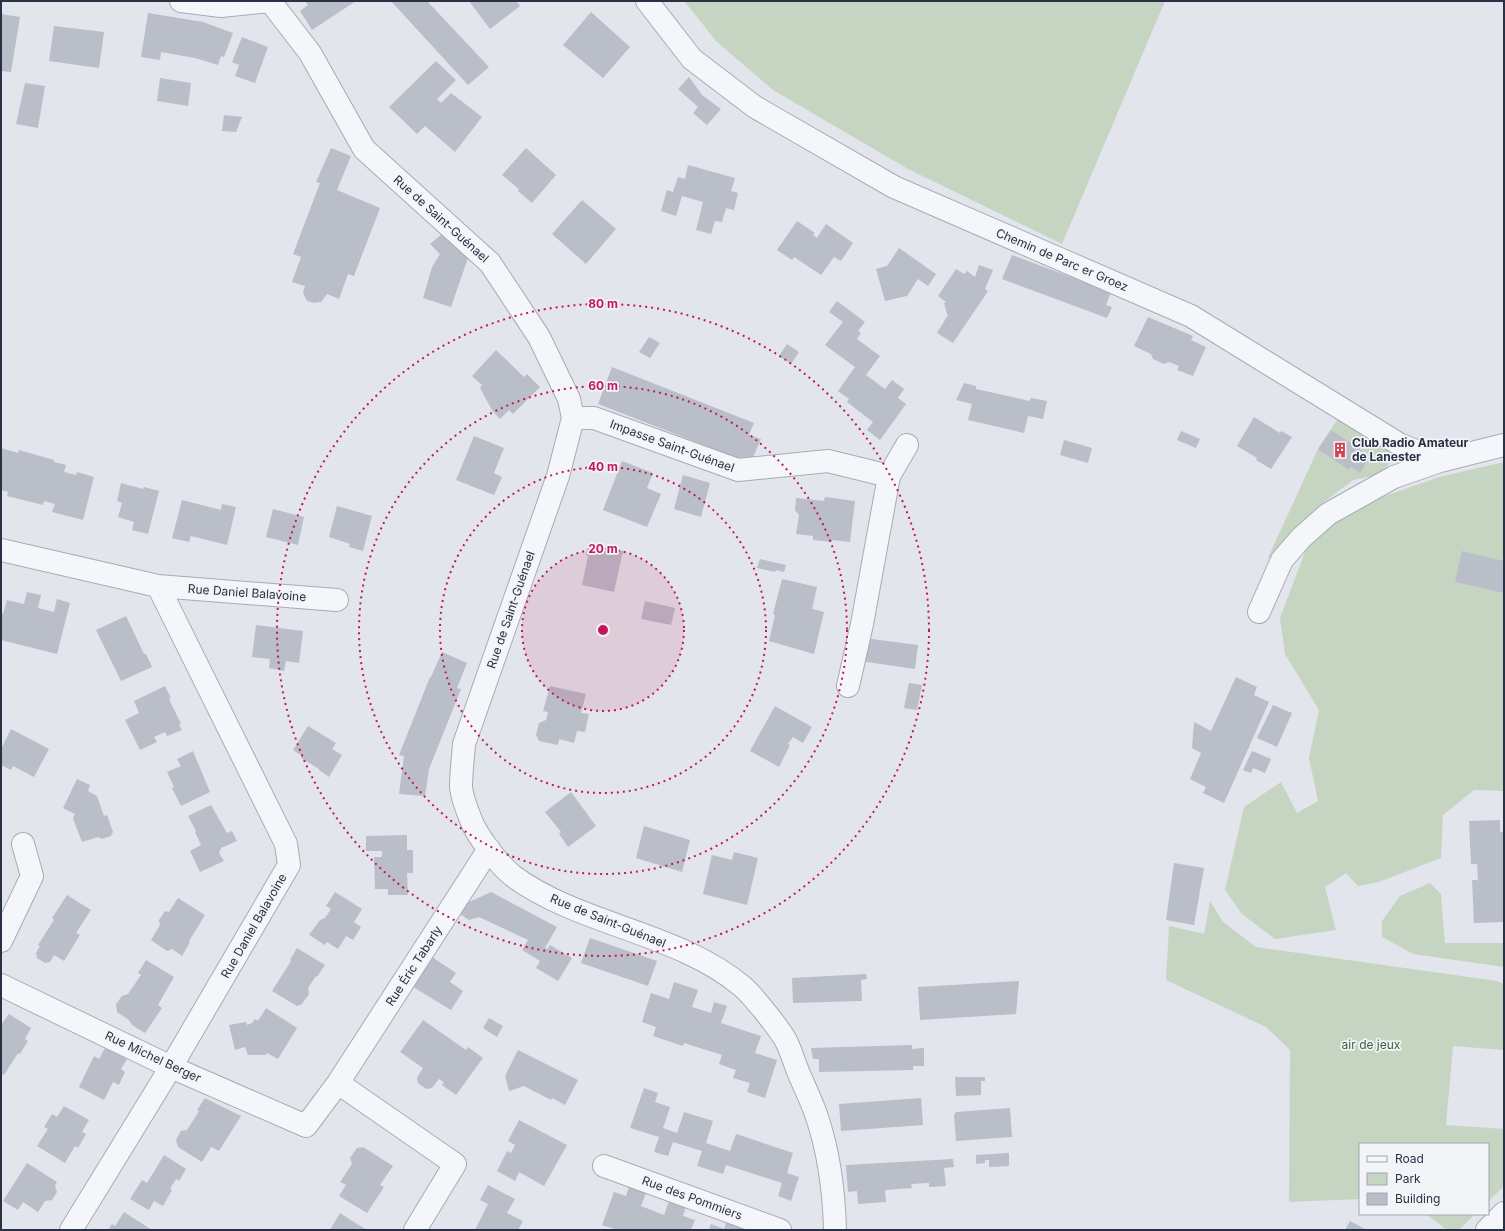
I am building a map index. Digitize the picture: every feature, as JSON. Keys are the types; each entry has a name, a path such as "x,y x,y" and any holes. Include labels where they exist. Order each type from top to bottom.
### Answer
{"street":[{"name":"Rue de Saint-Guénael","path":"181,1 221,6 270,1 310,53 364,149 490,264 538,337 569,399 573,418 558,476 464,744 461,789 468,812 475,830 489,849 512,875 543,894 571,908 696,957 726,973 744,988 764,1010 785,1039 817,1117 827,1157 834,1206 835,1230"},
{"name":"Chemin de Parc er Groez","path":"647,1 692,59 755,107 894,187 1191,316 1399,444 1440,461"},
{"name":"Impasse Saint-Guénael","path":"573,418 594,418 738,470 828,461 889,476"},
{"path":"848,686 862,624 889,476 906,445"},
{"path":"1259,612 1282,560 1301,538 1328,514 1394,477 1440,461 1504,446"},
{"name":"Rue Daniel Balavoine","path":"1,550 158,586 337,600"},
{"name":"Rue Daniel Balavoine","path":"71,1230 172,1067 289,865 286,844 158,586"},
{"path":"1,941 32,876 23,844"},
{"name":"Rue Éric Tabarly","path":"306,1126 338,1083 489,849"},
{"name":"Rue Michel Berger","path":"1,985 172,1067 306,1126"},
{"path":"338,1083 455,1164 415,1230"},
{"name":"Rue des Pommiers","path":"604,1166 780,1230"},
{"path":"1487,1230 1504,1213"}],"green space":[{"path":"684,1 1165,1 1062,244 908,169 773,90 717,42"},
{"path":"1341,414 1383,440 1390,452 1389,464 1377,475 1353,480 1324,502 1267,560 1318,449"},
{"path":"1504,462 1504,791 1474,790 1443,815 1441,858 1379,882 1358,886 1346,873 1325,887 1336,930 1275,939 1242,914 1225,890 1244,807 1281,782 1297,813 1318,801 1309,758 1319,710 1285,654 1280,618 1308,544 1354,507 1439,477"},
{"path":"1430,883 1441,894 1445,943 1504,943 1504,967 1413,954 1382,937 1382,921 1400,896"},
{"name":"air de jeux","path":"1210,901 1223,922 1256,947 1497,981 1504,984 1504,1050 1453,1046 1446,1125 1504,1129 1504,1186 1489,1201 1489,1143 1359,1143 1359,1199 1289,1202 1290,1050 1266,1027 1166,980 1169,926 1204,934"},
{"path":"1427,1215 1474,1215 1459,1230 1447,1230"}],"building":[{"path":"305,1 356,1 312,30 300,11 308,5"},
{"path":"391,1 427,1 489,67 468,85"},
{"path":"469,1 516,1 520,6 490,29"},
{"path":"591,12 630,47 603,78 563,45"},
{"path":"148,13 203,22 233,33 224,57 221,56 218,65 195,58 161,52 160,60 141,57"},
{"path":"1,14 20,17 11,72 1,71"},
{"path":"54,26 104,32 99,68 49,61"},
{"path":"242,37 268,47 255,83 235,76 239,65 232,62"},
{"path":"436,61 456,80 437,99 441,103 451,93 482,117 455,152 425,126 417,134 389,107"},
{"path":"689,77 702,95 721,109 707,125 693,113 698,107 678,89"},
{"path":"160,78 191,83 188,106 157,101"},
{"path":"25,83 45,86 38,128 16,124"},
{"path":"224,115 242,117 236,132 222,131"},
{"path":"331,148 351,156 337,190 380,208 354,276 348,274 339,299 327,294 321,302 314,303 307,301 303,293 305,286 292,282 301,257 293,254 320,183 316,182"},
{"path":"526,148 556,175 532,203 518,191 519,189 502,175"},
{"path":"688,165 735,178 731,191 738,193 734,210 726,208 722,222 715,221 711,234 696,230 703,202 682,196 676,216 661,211 667,190 673,192 678,177 685,179"},
{"path":"582,200 616,229 586,264 552,234"},
{"path":"797,221 815,233 813,235 817,238 826,224 853,243 841,261 834,257 821,275 794,257 792,260 777,250"},
{"path":"443,233 469,255 451,307 423,298 432,267 440,254 430,244"},
{"path":"899,248 936,274 928,286 918,279 907,296 885,301 876,269 887,266"},
{"path":"1012,255 1111,292 1106,305 1112,307 1107,318 1002,279"},
{"path":"979,265 993,270 985,289 988,291 953,343 937,333 948,315 944,303 946,302 938,296 956,269 964,274 967,271 975,277"},
{"path":"837,301 865,322 858,331 861,333 857,339 880,356 866,375 885,389 892,380 904,389 898,398 906,404 880,440 867,430 873,422 847,402 849,399 838,391 855,367 825,345 843,322 829,312"},
{"path":"1148,317 1193,336 1191,340 1206,347 1193,376 1177,370 1179,366 1169,362 1164,364 1153,359 1151,354 1134,346"},
{"path":"649,337 660,343 650,358 639,352"},
{"path":"787,344 799,352 791,364 779,356"},
{"path":"496,350 524,377 527,374 540,387 513,414 509,410 500,419 492,410 480,388 482,385 472,376"},
{"path":"612,367 754,423 749,435 761,439 753,457 737,458 598,404"},
{"path":"964,383 976,386 976,389 1030,401 1031,398 1047,401 1043,419 1028,416 1024,433 968,420 972,404 956,400"},
{"path":"1254,417 1280,433 1281,431 1292,437 1271,469 1256,460 1257,458 1237,446"},
{"name":"Club Radio Amateur de Lanester","path":"1331,430 1362,451 1360,455 1368,460 1360,473 1351,467 1349,470 1318,449"},
{"path":"1181,431 1200,439 1196,448 1177,440"},
{"path":"474,436 504,448 494,473 502,477 494,495 456,480"},
{"path":"1064,440 1092,448 1088,463 1060,455"},
{"path":"1,448 18,453 19,450 54,460 54,462 66,465 64,472 76,475 77,472 94,477 83,520 52,512 55,504 44,501 43,505 7,496 8,492 1,490"},
{"path":"622,461 653,473 647,488 661,494 647,527 603,510"},
{"path":"683,475 710,483 701,517 674,509"},
{"path":"121,483 143,489 144,487 159,491 148,534 132,530 134,522 118,517 122,503 117,501"},
{"path":"825,497 855,501 850,542 813,540 813,536 796,534 799,515 795,510 796,498 824,501"},
{"path":"182,500 221,510 222,504 236,507 227,545 191,536 189,542 172,538"},
{"path":"337,506 372,516 363,551 349,547 350,544 329,537"},
{"path":"273,509 304,517 298,545 266,537"},
{"path":"588,543 623,551 614,592 582,585 588,556 586,555"},
{"path":"1462,551 1504,561 1504,593 1455,582"},
{"path":"760,559 786,565 784,572 776,570 775,572 757,568"},
{"path":"782,579 817,587 812,609 824,612 814,654 769,641 775,615 773,614"},
{"path":"27,592 41,595 38,608 54,612 57,599 70,603 57,654 1,640 1,613 3,614 7,600 24,604"},
{"path":"645,601 675,608 671,625 641,619"},
{"path":"126,616 144,654 146,654 152,667 121,681 96,630"},
{"path":"256,625 303,631 299,663 286,661 284,671 269,668 270,659 252,657"},
{"path":"864,638 918,645 915,669 860,661"},
{"path":"442,652 467,663 457,688 461,689 429,769 425,796 399,794 404,756 399,755 430,677"},
{"path":"1236,677 1257,687 1254,695 1269,702 1224,803 1203,793 1206,787 1190,779 1201,753 1192,748 1194,722 1211,731"},
{"path":"909,683 922,685 917,710 904,708"},
{"path":"165,686 171,698 169,699 181,724 179,725 182,730 167,736 165,732 154,737 157,742 140,750 125,720 139,713 134,701"},
{"path":"550,686 586,694 581,713 589,714 585,732 577,731 574,743 559,739 558,745 539,741 536,735 539,723 546,720 548,712 543,711"},
{"path":"1273,705 1292,713 1277,747 1257,738"},
{"path":"775,706 812,727 803,743 793,737 788,744 790,745 779,767 750,751"},
{"path":"308,726 336,743 332,749 342,755 329,777 301,758 302,756 293,750"},
{"path":"11,729 49,749 34,777 13,766 11,770 1,765 1,749"},
{"path":"193,751 210,792 181,806 172,788 174,787 167,772 181,766 177,759"},
{"path":"1252,751 1271,759 1265,773 1253,768 1251,773 1243,770"},
{"path":"77,779 90,785 88,791 97,796 104,816 107,815 113,832 111,836 102,839 98,837 82,842 73,818 75,814 63,808"},
{"path":"571,792 596,826 568,847 559,834 561,832 545,812"},
{"path":"211,805 227,833 232,831 237,841 221,848 219,853 224,861 200,872 190,851 201,845 188,816"},
{"path":"1500,820 1500,832 1504,832 1504,922 1474,923 1472,880 1478,880 1477,864 1471,864 1469,821"},
{"path":"644,826 690,840 682,872 636,858"},
{"path":"407,835 407,850 413,850 413,873 407,873 408,895 388,895 388,889 375,889 374,857 382,857 382,851 366,851 366,836"},
{"path":"734,852 758,858 747,905 703,894 712,855 732,860"},
{"path":"1174,863 1204,868 1194,925 1166,920"},
{"path":"335,892 362,909 354,922 361,927 353,940 346,936 338,949 327,942 325,945 309,935 320,920 325,918 331,909 326,906"},
{"path":"491,892 557,927 545,948 547,949 550,945 572,958 558,981 536,968 540,961 522,950 528,940 479,917 469,920 460,914 467,903"},
{"path":"67,895 91,910 76,933 80,935 64,961 54,955 50,962 45,963 37,958 36,953 40,946 38,945 54,920 52,918"},
{"path":"178,898 205,915 189,941 190,942 182,956 172,949 167,951 151,940 160,925 159,920 165,911 169,912"},
{"path":"590,938 657,961 648,986 581,963"},
{"path":"297,948 325,965 308,988 309,994 302,1004 297,1006 272,991 291,961 290,960"},
{"path":"432,957 456,973 450,982 463,991 451,1010 413,987"},
{"path":"146,960 174,977 158,1005 162,1008 145,1033 132,1025 129,1020 117,1012 116,1004 122,996 128,994 141,975 138,973"},
{"path":"866,974 867,979 861,980 862,1001 793,1003 792,978"},
{"path":"1019,981 1016,1014 920,1020 918,987"},
{"path":"674,982 698,990 692,1007 711,1013 714,1002 727,1006 721,1023 761,1036 755,1053 777,1060 765,1098 747,1092 750,1083 733,1078 736,1070 719,1064 722,1055 684,1043 683,1046 653,1036 656,1027 642,1022 651,993 669,999"},
{"path":"266,1008 297,1028 278,1059 267,1053 265,1055 248,1055 245,1047 235,1050 229,1025 246,1022 247,1025 252,1023 255,1019 258,1021"},
{"path":"9,1014 31,1028 25,1039 28,1041 20,1054 18,1053 4,1075 1,1073 1,1025"},
{"path":"489,1018 503,1026 497,1037 483,1028"},
{"path":"423,1020 466,1050 468,1047 483,1058 456,1095 442,1085 444,1082 439,1079 432,1088 426,1089 418,1083 417,1078 423,1068 400,1052"},
{"path":"912,1045 912,1049 924,1048 924,1066 913,1066 913,1070 819,1072 819,1059 813,1059 811,1048"},
{"path":"105,1048 127,1059 121,1069 125,1072 119,1085 113,1082 104,1100 79,1087 94,1056 99,1059"},
{"path":"518,1050 578,1080 565,1105 552,1098 551,1100 524,1086 509,1091 505,1076"},
{"path":"955,1077 985,1077 985,1081 981,1081 981,1095 956,1096"},
{"path":"644,1088 658,1093 655,1102 670,1107 663,1128 677,1133 684,1112 713,1121 706,1143 730,1151 736,1134 793,1153 787,1173 799,1177 791,1201 778,1196 782,1183 726,1165 723,1174 697,1166 702,1151 673,1142 668,1156 654,1152 659,1137 630,1128"},
{"path":"205,1098 241,1116 219,1151 211,1147 202,1162 178,1147 176,1140 181,1131 187,1130"},
{"path":"921,1098 923,1125 841,1131 839,1104"},
{"path":"64,1106 89,1120 82,1132 86,1134 78,1148 75,1146 65,1163 37,1146 48,1129 44,1127 52,1114 57,1117"},
{"path":"1010,1108 1012,1137 956,1141 954,1115 956,1112"},
{"path":"519,1120 567,1145 544,1186 519,1172 515,1181 497,1171 507,1151 511,1153 515,1145 508,1141"},
{"path":"363,1147 393,1166 380,1185 384,1187 367,1213 339,1196 346,1185 340,1182 352,1164 350,1158 357,1148"},
{"path":"1009,1153 1009,1166 989,1167 989,1160 985,1160 985,1163 976,1164 976,1155"},
{"path":"164,1155 186,1169 179,1181 176,1179 163,1206 154,1201 149,1210 130,1199 142,1180 147,1183"},
{"path":"953,1159 954,1167 944,1168 946,1186 929,1187 929,1183 911,1184 912,1188 885,1190 886,1202 858,1204 857,1191 848,1192 846,1165"},
{"path":"27,1163 57,1182 55,1185 57,1192 52,1200 45,1201 38,1212 23,1202 18,1210 3,1201"},
{"path":"488,1185 515,1199 507,1213 523,1221 518,1230 475,1230 488,1204 480,1200"},
{"path":"629,1187 646,1193 641,1206 664,1215 669,1201 686,1207 683,1216 695,1220 691,1230 618,1230 602,1225 614,1192 626,1196"},
{"path":"124,1212 152,1230 108,1230 112,1224 115,1226"},
{"path":"340,1213 365,1229 330,1230"},
{"path":"727,1220 743,1225 742,1230 709,1230 711,1224 724,1229"},
{"path":"1350,1221 1367,1230 1345,1230"}],"place":[{"name":"Club Radio Amateur de Lanester","path":"1340,450"}]}
